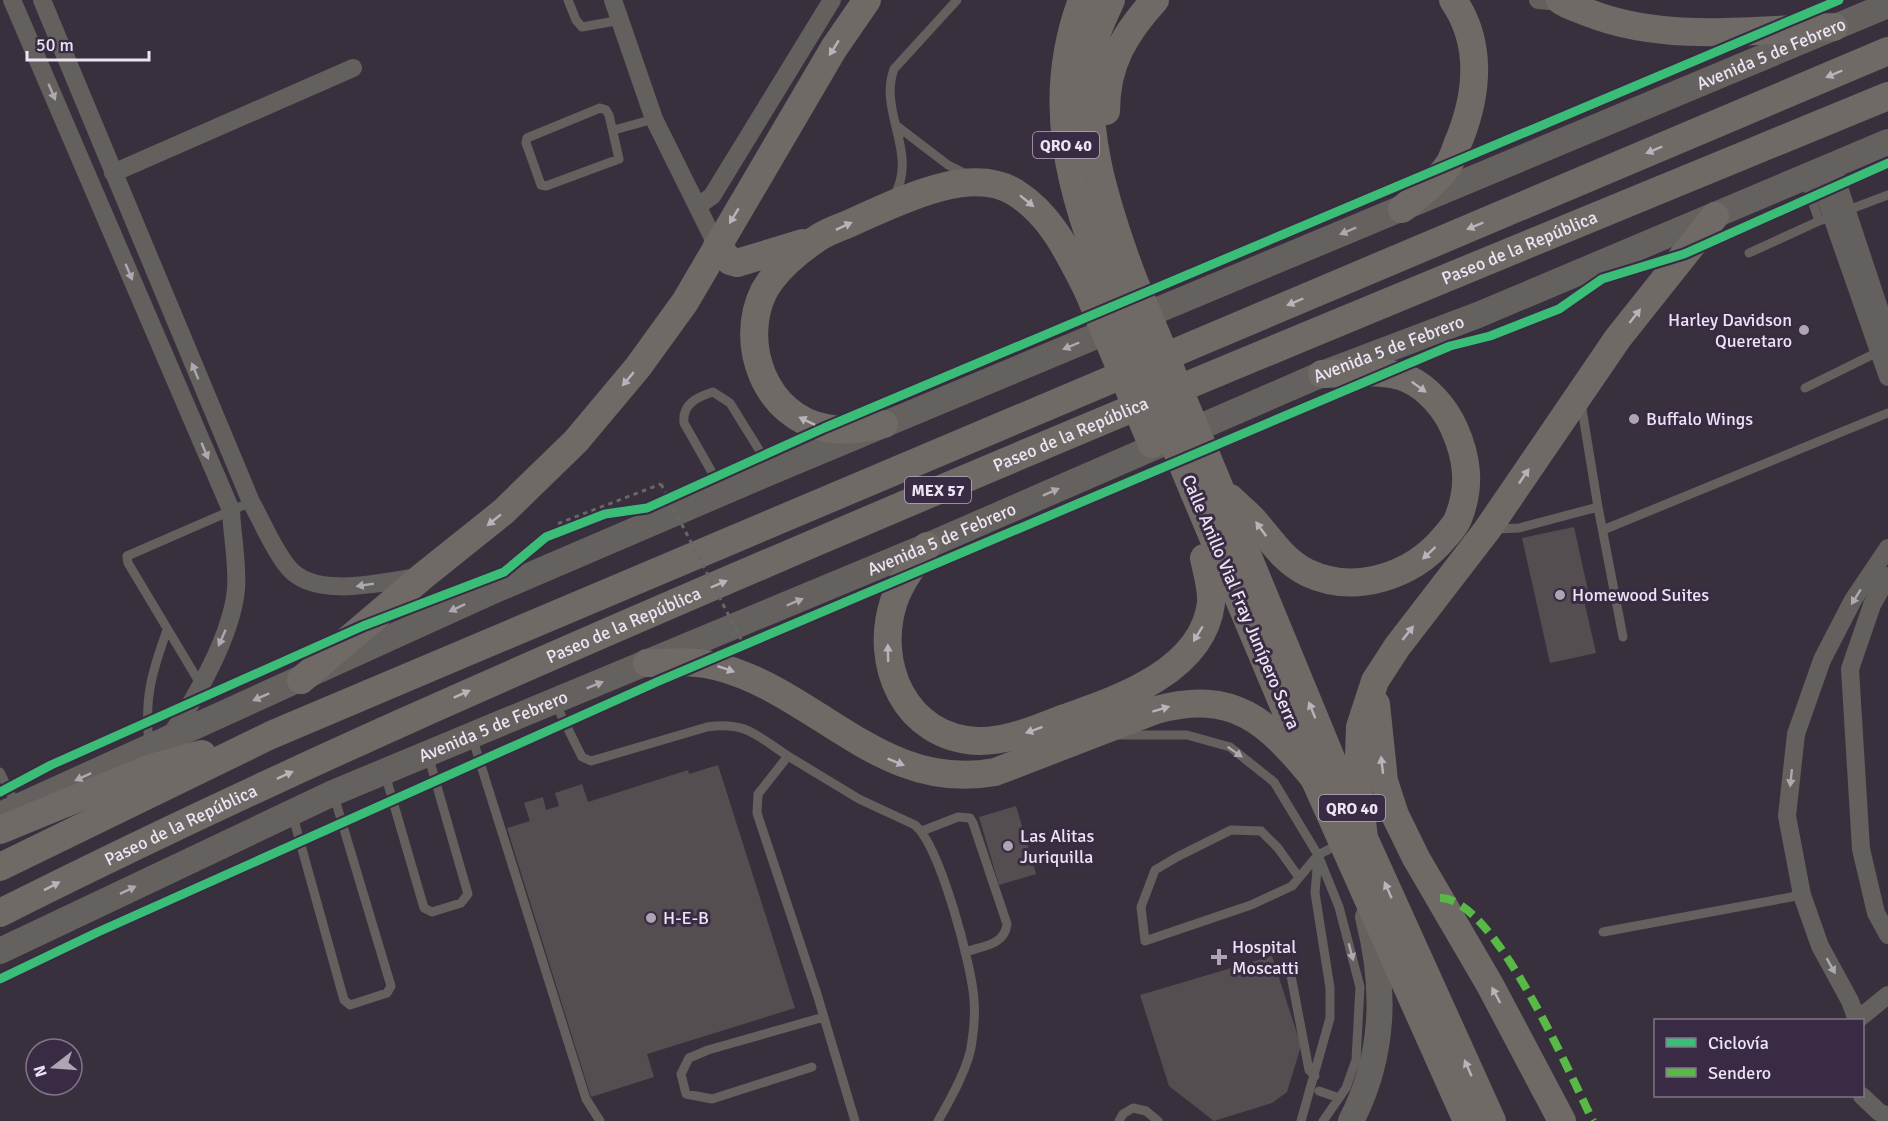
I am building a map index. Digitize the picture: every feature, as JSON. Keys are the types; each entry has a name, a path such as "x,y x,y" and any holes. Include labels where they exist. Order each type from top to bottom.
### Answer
{"highway":[{"path":"301,680 423,576 503,512 576,441 638,367 685,302 834,48 867,0"},
{"name":"Calle Anillo Vial Fray Junípero Serra","path":"1082,0 1072,27 1063,81 1064,133 1084,225 1353,840 1492,1121"},
{"name":"Calle Anillo Vial Fray Junípero Serra","path":"1110,284 1107,206 1094,145 1090,95 1095,41 1111,0"},
{"path":"1107,206 1106,102 1116,53 1130,28 1155,0"},
{"path":"1402,209 1434,183 1450,162 1474,91 1474,48 1461,11 1454,0"},
{"path":"1554,1 1641,27 1708,32 1834,27"},
{"name":"Paseo de la República","path":"0,867 271,735 1888,51"},
{"name":"Paseo de la República","path":"0,913 253,790 534,663 957,482 1888,96"},
{"path":"717,246 730,261 737,263 816,239 888,206 948,184 982,182 1015,192 1043,214 1067,249 1110,284 1201,488 1204,558 1211,588 1211,604 1206,621 1189,649 1171,668 1127,696 1007,739 977,741 948,735 922,720 899,694 888,664 888,635 894,601 909,571 927,546"},
{"path":"1353,840 1359,786 1360,727 1375,681 1397,647 1487,530 1618,338 1714,216"},
{"path":"816,239 776,274 765,290 754,327 758,364 776,398 806,421 824,428 854,431 884,424"},
{"path":"1201,488 1255,522 1272,545 1290,562 1310,574 1350,583 1381,578 1409,568 1428,556 1459,517 1467,480 1466,458 1448,414 1433,397 1408,379 1386,374 1322,374"},
{"name":"Calle Anillo Vial Fray Junípero Serra","path":"1201,488 1314,778 1353,840 1359,879 1467,1121"},
{"path":"1204,558 1287,708"},
{"path":"647,663 714,665 748,676 782,693 817,717 891,760 920,771 972,777 995,772 1183,703 1213,703 1229,706 1255,718 1287,745 1314,778"},
{"path":"1375,681 1384,782 1395,815 1416,858 1490,985 1562,1121"},
{"path":"0,830 151,768 271,735"}],"main road":[{"name":"Avenida 5 de Febrero","path":"8,811 493,591 723,492 1888,5"},
{"name":"Avenida 5 de Febrero","path":"0,951 333,793 927,546 1322,374 1478,315 1888,142"},
{"path":"1351,1121 1365,1094 1376,1056 1380,1014 1374,939 1359,879"}],"street":[{"path":"12,0 231,510 236,589 229,623 194,701 160,741"},
{"path":"42,0 251,502 289,569 317,584 350,588 423,576"},
{"path":"613,0 654,119 717,246"},
{"path":"698,206 712,196 832,0"},
{"path":"113,173 353,69"},
{"path":"1817,171 1832,216 1885,344 1888,377"},
{"path":"104,215 126,205"},
{"path":"1857,1019 1850,1001 1820,946 1802,895 1787,816 1796,734 1822,660 1853,600 1888,548"},
{"path":"1888,576 1872,604 1850,669 1861,849 1876,913 1888,935"},
{"path":"1822,660 1850,669"},
{"path":"1858,1019 1888,994"},
{"path":"1864,1097 1879,1112 1888,1116"}],"lane":[{"path":"568,0 576,20 582,27 621,20"},
{"path":"888,206 896,192 902,170 903,148 889,96 894,69 957,0"},
{"path":"600,108 606,110 614,130 619,159 546,186 538,182 526,143 530,134 600,108"},
{"path":"614,130 654,119"},
{"path":"897,126 948,165 982,182"},
{"path":"1749,253 1832,216 1888,195"},
{"path":"1805,388 1885,344"},
{"path":"723,492 684,423 683,414 687,406 705,395 713,392 730,404 772,471"},
{"path":"1580,394 1602,530 1623,637"},
{"path":"1602,530 1888,413"},
{"path":"201,685 128,563 127,556 251,502"},
{"path":"1487,530 1519,528 1598,507"},
{"path":"160,741 147,722 151,675 167,630"},
{"path":"554,702 582,757 586,760 591,761 707,727 726,724 744,728 859,799 915,825 922,831 937,857 965,952 974,1001 972,1044 951,1097 938,1121"},
{"path":"1097,733 1139,737 1187,735 1230,747 1274,782 1318,855 1339,907 1360,987 1356,1060 1346,1088 1323,1121"},
{"path":"472,735 586,1099 600,1121"},
{"path":"385,772 424,908 432,912 461,903 468,894 428,754"},
{"path":"788,756 758,794 757,813 824,1017 855,1121"},
{"path":"0,772 8,811"},
{"path":"292,811 344,1000 351,1005 387,993 391,986 333,793"},
{"path":"922,831 958,817 970,818 973,823 1007,924 1006,934 1001,940 965,952"},
{"path":"1298,876 1278,848 1261,831 1231,830 1177,856 1155,870 1141,907 1145,941 1251,905 1292,886 1298,876 1318,855 1353,840"},
{"path":"1301,1121 1330,1018 1330,988 1315,893 1318,855"},
{"path":"1603,932 1802,895"},
{"path":"1289,965 1309,1070 1315,1076"},
{"path":"812,1068 712,1099 686,1094 681,1074 689,1058 708,1050 824,1017"},
{"path":"1319,1090 1339,1098"},
{"path":"1119,1121 1123,1114 1133,1108 1146,1111 1158,1121"}],"path":[{"path":"615,512 557,532 557,524 661,484 742,647 778,631"},
{"path":"657,503 676,494"}],"building":[{"name":"Homewood Suites","path":"1574,527 1589,595 1583,596 1596,653 1550,663 1522,538"},
{"name":"H-E-B","path":"718,765 795,1008 647,1054 654,1077 591,1097 507,828 530,821 524,803 543,797 546,810 559,806 555,793 582,784 588,802 688,770 689,774"},
{"name":"Las Alitas Juriquilla","path":"1016,806 1036,874 999,885 979,817"},
{"name":"Hospital Moscatti","path":"1272,956 1301,1046 1287,1092 1272,1103 1214,1121 1169,1086 1140,995"}],"marked path":[{"path":"1440,898 1461,905 1483,926 1506,956 1549,1030 1593,1121"}],"cycle path":[{"path":"0,792 51,765 363,626 504,572 546,537 605,514 647,508 824,428 1839,0"},
{"path":"0,979 98,932 659,681 1450,346 1490,336 1559,309 1602,279 1684,254 1888,163"}],"place":[{"name":"Harley Davidson Queretaro","path":"1804,330"},
{"name":"Buffalo Wings","path":"1634,419"},
{"name":"Homewood Suites","path":"1560,595"},
{"name":"Las Alitas Juriquilla","path":"1008,846"},
{"name":"H-E-B","path":"651,918"},
{"name":"Hospital Moscatti","path":"1219,957"}]}
